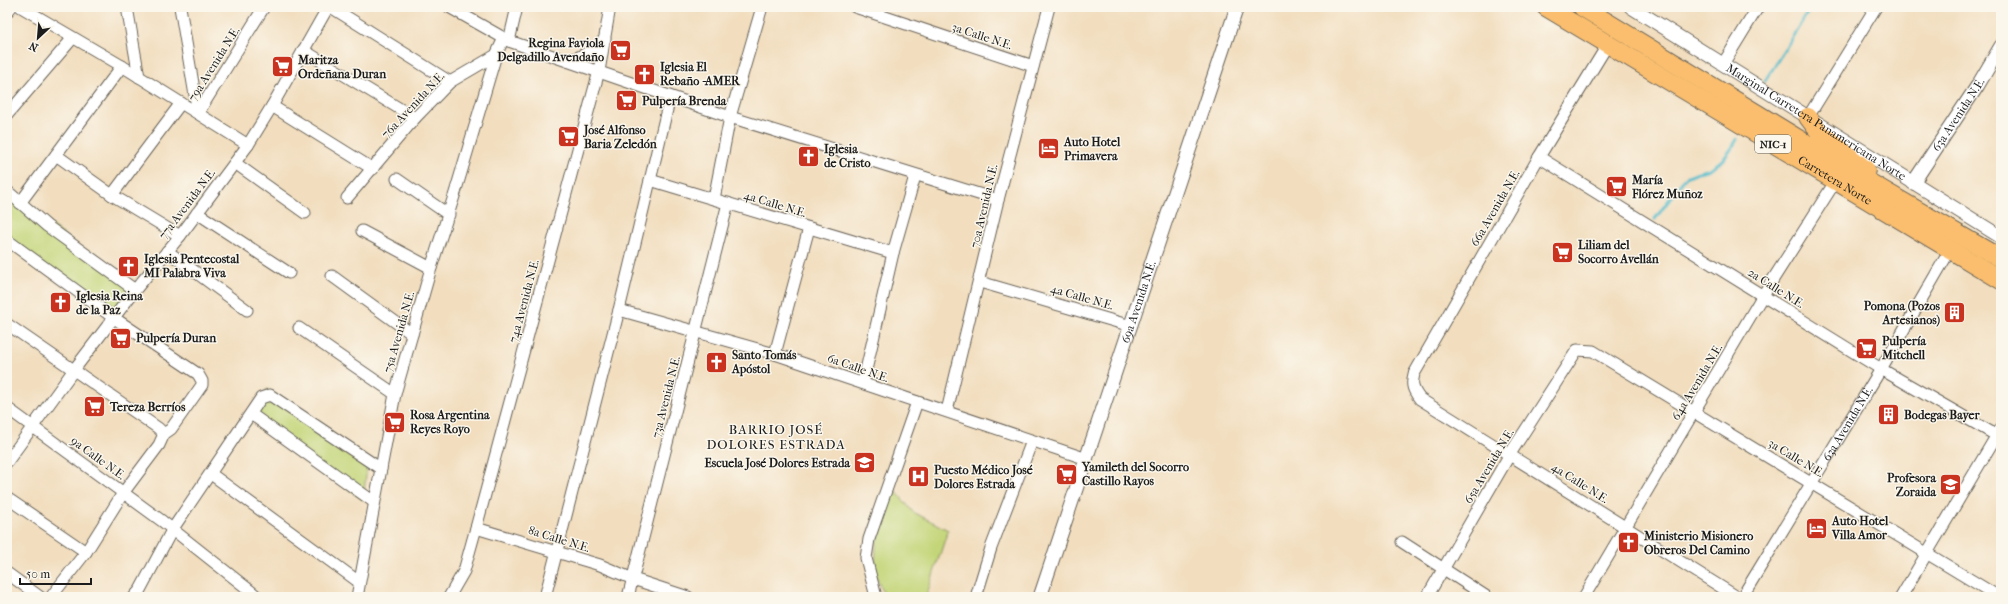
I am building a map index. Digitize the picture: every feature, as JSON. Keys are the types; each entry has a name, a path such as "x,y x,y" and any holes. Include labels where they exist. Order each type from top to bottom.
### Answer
{"highway":[{"name":"Carretera Norte","path":"1546,7 1835,182 2001,280"},
{"name":"Carretera Norte","path":"1582,7 1874,185 2001,259"},
{"path":"1808,117 1820,133 1865,168 1874,185"}],"street":[{"path":"7,12 11,7"},
{"path":"21,7 72,39 122,66 248,145"},
{"path":"127,7 139,77"},
{"path":"180,7 198,113"},
{"name":"79a Avenida N.E.","path":"198,113 264,7"},
{"name":"77a Avenida N.E.","path":"7,462 34,427 73,371 135,290 180,236 248,145 272,106 328,7"},
{"path":"331,7 450,82"},
{"path":"449,7 506,39 547,54 730,117 915,176 998,200"},
{"path":"496,58 506,39 517,7"},
{"name":"74a Avenida N.E.","path":"449,597 464,571 476,528 599,71 610,7"},
{"path":"714,199 730,117 762,7"},
{"name":"3a Calle N.E.","path":"854,7 1033,66"},
{"name":"70a Avenida N.E.","path":"947,411 980,282 998,200 1049,7"},
{"name":"69a Avenida N.E.","path":"1040,597 1237,7"},
{"name":"Marginal Carretera Panamericana Norte","path":"1631,7 2001,237"},
{"path":"1723,64 1758,7"},
{"path":"1808,117 1876,7"},
{"path":"7,115 72,39"},
{"path":"567,61 579,58 593,50 605,39"},
{"name":"66a Avenida N.E.","path":"1413,387 1412,383 1414,374 1539,157 1608,44"},
{"name":"63a Avenida N.E.","path":"1913,183 1978,85 2001,46"},
{"path":"303,50 415,118"},
{"name":"76a Avenida N.E.","path":"347,198 415,118 450,82 496,58"},
{"name":"75a Avenida N.E.","path":"357,597 395,394 431,268 449,215 496,58"},
{"path":"20,203 122,66"},
{"path":"545,597 619,310 670,97"},
{"name":"79a Avenida N.E.","path":"112,195 181,103"},
{"path":"272,106 373,169"},
{"path":"56,155 112,195 180,236"},
{"name":"2a Calle N.E.","path":"1539,157 1881,369 2000,433"},
{"path":"235,163 305,213"},
{"path":"862,383 893,253 915,176"},
{"path":"397,179 449,215"},
{"name":"4a Calle N.E.","path":"650,180 893,253"},
{"name":"64a Avenida N.E.","path":"1584,597 1763,295 1835,182"},
{"path":"7,191 47,226 135,290"},
{"name":"73a Avenida N.E.","path":"628,597 728,203"},
{"path":"196,213 289,273"},
{"path":"775,354 809,228"},
{"path":"362,231 431,268"},
{"path":"7,240 114,318 198,374 202,381 202,385 171,429 164,434 159,445 123,493 86,552 51,597"},
{"name":"63a Avenida N.E.","path":"1742,597 1881,369 1950,250"},
{"path":"167,251 247,310"},
{"path":"332,276 412,334"},
{"name":"4a Calle N.E.","path":"980,282 1131,326"},
{"name":"6a Calle N.E.","path":"619,310 775,354 1087,459"},
{"path":"7,324 73,371 158,428 164,434"},
{"path":"299,328 395,394"},
{"name":"3a Calle N.E.","path":"1577,350 1593,351 1999,597"},
{"name":"65a Avenida N.E.","path":"1427,597 1510,454 1577,350"},
{"name":"4a Calle N.E.","path":"1413,387 1414,392 1420,399 1737,597"},
{"path":"141,595 172,530 261,398 270,395 381,469"},
{"path":"876,597 866,558 869,539 916,402"},
{"name":"9a Calle N.E.","path":"7,408 162,522 258,597"},
{"path":"251,414 374,502"},
{"path":"1901,597 1926,553 2000,433"},
{"path":"976,597 992,548 1032,440"},
{"path":"211,474 359,582"},
{"path":"7,498 86,552"},
{"name":"8a Calle N.E.","path":"476,528 600,565 632,579 688,597"},
{"path":"1402,542 1486,597"},
{"path":"7,574 40,597"}],"green space":[{"path":"15,197 135,290 116,316 7,239 7,208"},
{"path":"267,389 368,459 363,500 249,416"},
{"path":"894,489 913,512 948,530 927,594 911,597 885,597 875,573 876,544"}],"waterway":[{"path":"1765,81 1811,7"},
{"path":"1655,219 1685,178 1711,168 1721,162 1737,139"}],"place":[{"name":"Regina Faviola Delgadillo Avendaño","path":"620,50"},
{"name":"Maritza Ordeñana Duran","path":"283,67"},
{"name":"Iglesia El Rebaño -AMER","path":"644,74"},
{"name":"Pulpería Brenda","path":"626,101"},
{"name":"José Alfonso Baria Zeledón","path":"569,137"},
{"name":"Auto Hotel Primavera","path":"1049,149"},
{"name":"Iglesia de Cristo","path":"809,156"},
{"name":"María Flórez Muñoz","path":"1616,187"},
{"name":"Liliam del Socorro Avellán","path":"1563,252"},
{"name":"Iglesia Pentecostal MI Palabra Viva","path":"129,266"},
{"name":"Iglesia Reina de la Paz","path":"60,303"},
{"name":"Pomona (Pozos Artesianos)","path":"1955,313"},
{"name":"Pulpería Duran","path":"121,338"},
{"name":"Pulpería Mitchell","path":"1867,348"},
{"name":"Santo Tomás Apóstol","path":"717,362"},
{"name":"Tereza Berríos","path":"95,407"},
{"name":"Bodegas Bayer","path":"1888,415"},
{"name":"Rosa Argentina Reyes Royo","path":"394,422"},
{"name":"Escuela José Dolores Estrada","path":"865,463"},
{"name":"Yamileth del Socorro Castillo Rayos","path":"1066,474"},
{"name":"Puesto Médico José Dolores Estrada","path":"918,477"},
{"name":"Profesora Zoraida","path":"1951,485"},
{"name":"Auto Hotel Villa Amor","path":"1817,528"},
{"name":"Ministerio Misionero Obreros Del Camino","path":"1628,543"}],"district":[{"name":"BARRIO JOSÉ DOLORES ESTRADA","path":"776,436"}]}
